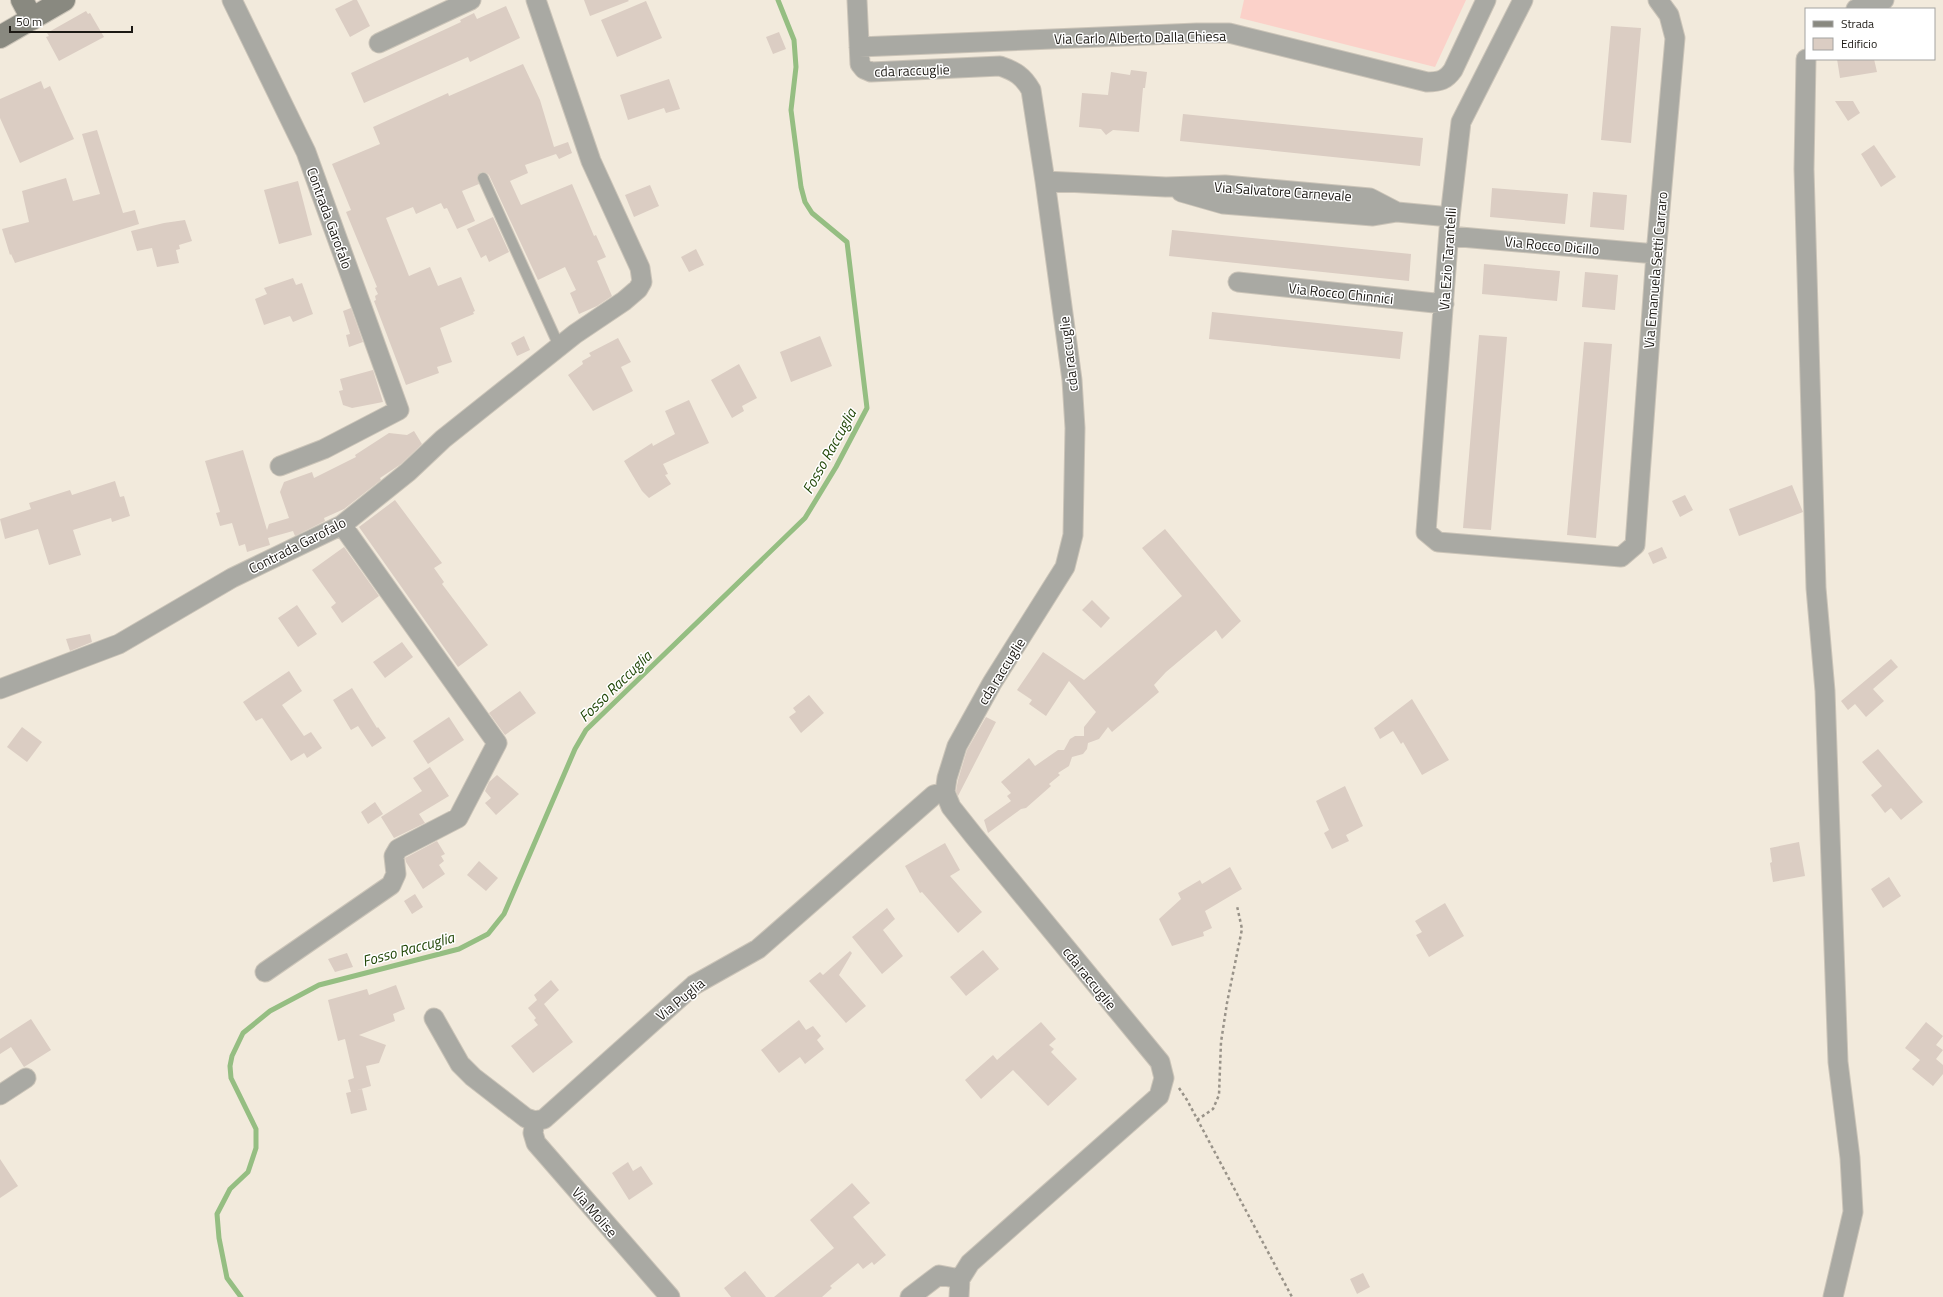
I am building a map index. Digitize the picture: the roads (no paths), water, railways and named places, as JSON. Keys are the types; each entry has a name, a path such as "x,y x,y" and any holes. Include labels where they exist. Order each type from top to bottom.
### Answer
{"main road":[{"path":"0,37 27,9 64,0"}],"street":[{"name":"Contrada Garofalo","path":"232,0 306,152 399,410 324,449 280,466"},
{"path":"379,43 471,0"},
{"name":"Contrada Garofalo","path":"0,689 119,644 232,578 342,525 408,472 443,439 559,346 624,301 638,289 642,282 640,268 591,161 536,0"},
{"path":"857,0 859,46"},
{"name":"Via Carlo Alberto Dalla Chiesa","path":"859,46 1229,33 1427,82 1439,82 1448,77 1453,70 1486,0"},
{"name":"Via Ezio Tarantelli","path":"1426,532 1450,217 1461,122 1523,0"},
{"name":"Via Emanuela Setti Carraro","path":"1426,532 1438,542 1621,556 1635,545 1656,254 1675,38 1670,15 1658,0"},
{"path":"1859,8 1884,0"},
{"name":"cda raccuglie","path":"859,46 860,64 864,69 871,72 1000,66 1015,71 1025,80 1031,90 1046,181 1072,380 1075,428 1073,535 1065,567 992,683 957,746 947,778 945,792 950,807 1160,1062 1164,1078 1159,1096 970,1263 960,1288"},
{"path":"1806,60 1804,169 1816,588 1825,691 1838,1062 1850,1158 1853,1212 1833,1297"},
{"name":"Via Salvatore Carnevale","path":"1046,181 1166,188 1223,204 1373,216 1397,212 1450,217"},
{"name":"Via Rocco Dicillo","path":"1449,236 1656,254"},
{"name":"Via Rocco Chinnici","path":"1238,282 1444,304"},
{"path":"265,972 391,885 396,874 394,856 398,849 458,818 497,743 342,525"},
{"name":"Via Puglia","path":"536,1121 544,1119 694,984 758,949 934,795 945,792"},
{"path":"434,1018 460,1064 473,1078 526,1118 536,1121"},
{"path":"0,1095 26,1078"},
{"name":"Via Molise","path":"536,1121 533,1133 536,1143 670,1297"},
{"path":"910,1297 939,1275 960,1288"}],"lane":[{"path":"483,178 559,346"}],"waterway":[{"name":"Fosso Raccuglia","path":"241,1297 227,1278 219,1238 217,1214 230,1189 248,1172 256,1148 256,1129 231,1078 230,1066 232,1056 243,1033 270,1011 319,985 459,949 488,934 504,914 575,749 586,730 805,518 836,467 867,408 847,242 812,213 805,202 801,187 791,110 796,67 794,40 778,0"}]}
